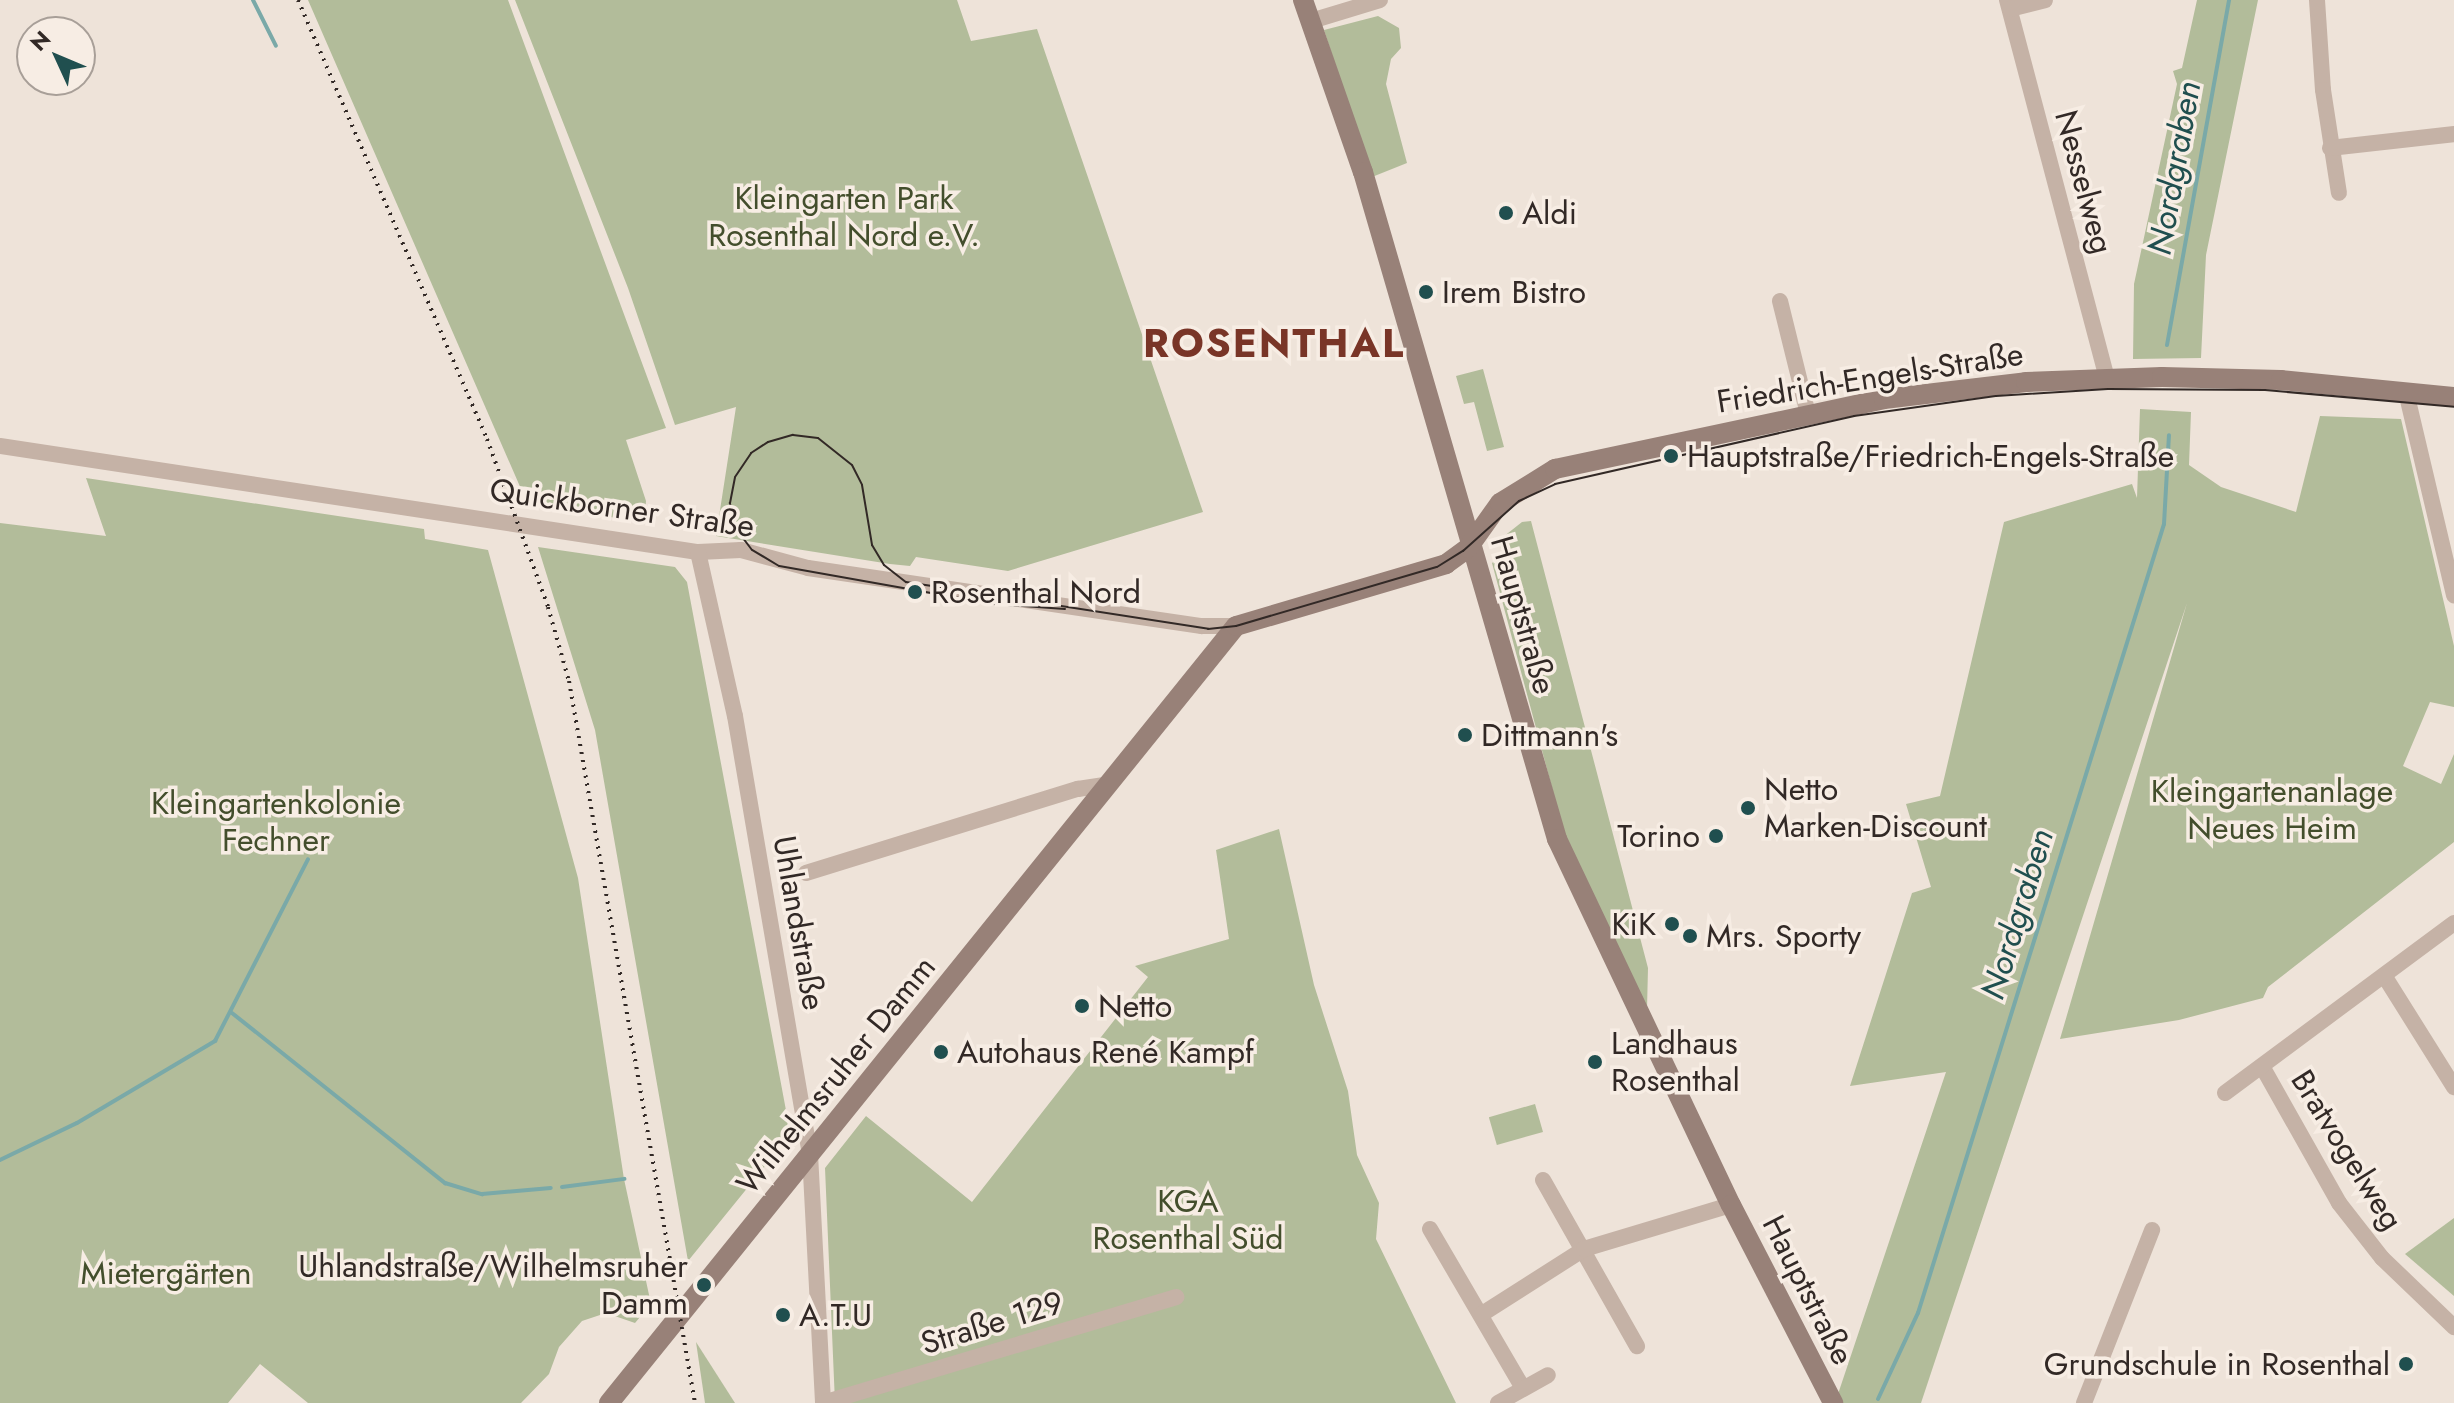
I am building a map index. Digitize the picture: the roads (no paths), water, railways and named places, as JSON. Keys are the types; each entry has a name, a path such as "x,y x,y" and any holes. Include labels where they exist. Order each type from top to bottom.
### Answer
{"main road":[{"name":"Hauptstraße","path":"1303,0 1363,172 1557,839 1731,1205 1833,1403"},
{"name":"Friedrich-Engels-Straße","path":"1472,542 1500,503 1555,469 1808,414 1976,387 2107,378 2255,379 2454,397"},
{"path":"1236,626 1446,564 1472,542"},
{"name":"Wilhelmsruher Damm","path":"609,1403 1236,626"}],"street":[{"path":"1311,21 1380,0"},
{"path":"2008,5 2045,0"},
{"path":"2317,0 2330,148 2339,193"},
{"name":"Nesselweg","path":"2008,5 2107,378"},
{"path":"2330,148 2454,134"},
{"path":"1780,301 1808,414"},
{"path":"2406,392 2454,595"},
{"name":"Quickborner Straße","path":"0,446 698,552 725,548 808,568 1208,627 1236,626"},
{"name":"Uhlandstraße","path":"698,552 735,716 810,1154 823,1403"},
{"path":"806,873 1078,789 1108,784"},
{"path":"2225,1093 2263,1068 2454,923"},
{"path":"2385,977 2454,1087"},
{"name":"Bratvogelweg","path":"2263,1068 2339,1203 2382,1258 2454,1327"},
{"path":"1543,1180 1637,1346"},
{"name":"Hauptstraße","path":"1482,1314 1584,1249 1731,1205"},
{"path":"1430,1229 1523,1388"},
{"path":"2084,1403 2152,1230"},
{"name":"Straße 129","path":"823,1403 1176,1297"},
{"path":"1498,1403 1548,1375"}],"waterway":[{"path":"253,0 276,46"},
{"name":"Nordgraben","path":"2167,345 2229,0"},
{"name":"Nordgraben","path":"1878,1399 1918,1313 2164,524 2169,435"},
{"path":"0,1160 77,1123 215,1041 308,859"},
{"path":"232,1013 445,1183 482,1194 551,1188"},
{"path":"562,1187 624,1179"}],"tram line":[{"path":"1065,609 993,604 779,566 752,550 737,530 730,503 735,477 751,453 768,442 793,435 818,438 852,465 862,485 872,545 884,565 906,582 1208,629 1236,626 1437,567 1463,551 1519,501 1555,484 1854,416 1996,396 2108,389 2265,390 2454,407"}],"railway":[{"path":"298,0 487,439 548,607 569,681 695,1403"}],"place":[{"name":"Aldi","path":"1506,213"},
{"name":"Irem Bistro","path":"1426,292"},
{"name":"Hauptstraße/Friedrich-Engels-Straße","path":"1671,456"},
{"name":"Rosenthal Nord","path":"915,592"},
{"name":"Dittmann's","path":"1465,735"},
{"name":"Netto Marken-Discount","path":"1748,808"},
{"name":"Torino","path":"1716,836"},
{"name":"KiK","path":"1672,924"},
{"name":"Mrs. Sporty","path":"1690,936"},
{"name":"Netto","path":"1082,1006"},
{"name":"Autohaus René Kampf","path":"941,1052"},
{"name":"Landhaus Rosenthal","path":"1595,1062"},
{"name":"Uhlandstraße/Wilhelmsruher Damm","path":"704,1285"},
{"name":"A.T.U","path":"783,1315"},
{"name":"Grundschule in Rosenthal","path":"2406,1364"}],"district":[{"name":"ROSENTHAL","path":"1274,343"}],"park label":[{"name":"Kleingarten Park Rosenthal Nord e.V.","path":"844,218"},
{"name":"Kleingartenanlage Neues Heim","path":"2272,810"},
{"name":"Kleingartenkolonie Fechner","path":"276,822"},
{"name":"KGA Rosenthal Süd","path":"1188,1220"},
{"name":"Mietergärten","path":"166,1273"}]}
